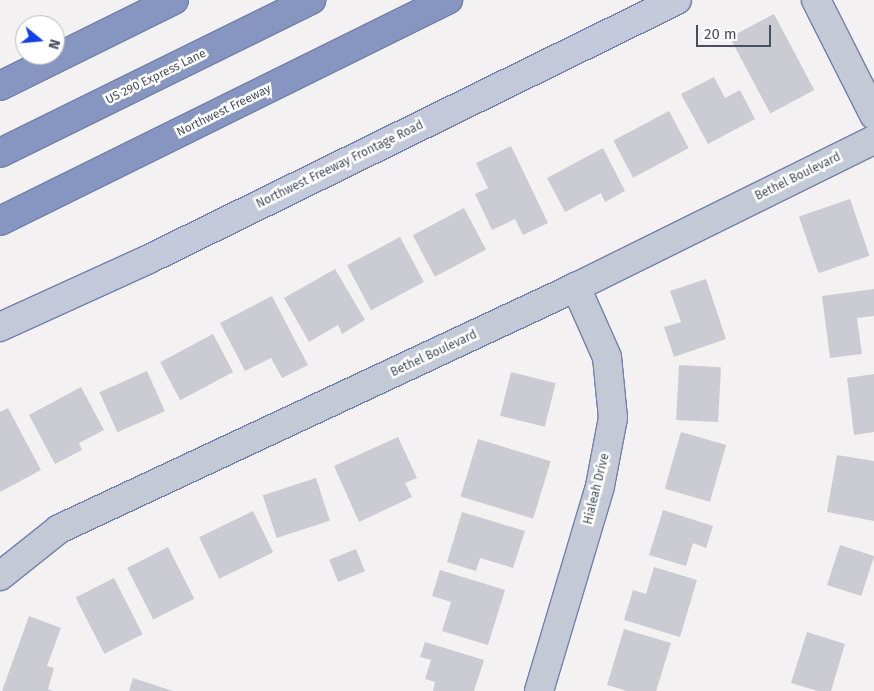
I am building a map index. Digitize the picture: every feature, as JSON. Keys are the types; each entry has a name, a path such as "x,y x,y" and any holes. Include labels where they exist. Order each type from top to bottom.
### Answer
{"highway":[{"path":"0,86 158,6 174,0"},
{"name":"US 290 Express Lane","path":"0,153 311,0"},
{"name":"Northwest Freeway","path":"0,221 448,0"}],"main road":[{"name":"Northwest Freeway Frontage Road","path":"0,327 147,260 677,0"}],"street":[{"path":"816,0 874,115"},
{"name":"Bethel Boulevard","path":"0,576 59,529 576,287 874,140"},
{"name":"Hialeah Drive","path":"538,691 600,486 613,418 607,357 576,287"}],"building":[{"path":"774,14 814,90 770,113 730,37"},
{"path":"714,77 725,98 740,90 755,119 708,144 681,94"},
{"path":"669,111 689,148 633,178 613,141"},
{"path":"511,146 548,223 523,235 515,219 492,230 475,194 488,188 476,163"},
{"path":"603,148 625,191 605,202 601,193 565,212 547,178"},
{"path":"850,199 870,256 818,273 799,217"},
{"path":"464,208 486,249 435,277 413,235"},
{"path":"400,237 424,282 371,310 347,265"},
{"path":"335,269 365,320 342,334 338,325 309,342 284,298"},
{"path":"706,279 726,339 674,357 664,327 681,322 670,291"},
{"path":"874,289 874,316 857,318 862,354 830,358 822,296"},
{"path":"272,296 308,365 282,378 271,358 245,371 220,323"},
{"path":"213,334 233,372 180,400 160,362"},
{"path":"679,365 721,367 718,422 676,420"},
{"path":"147,371 165,411 117,432 99,392"},
{"path":"511,372 556,383 545,427 500,416"},
{"path":"874,374 874,432 854,435 847,378"},
{"path":"81,387 104,430 79,443 82,450 55,464 29,415"},
{"path":"8,408 41,470 0,492 0,412"},
{"path":"681,432 726,445 710,502 665,489"},
{"path":"398,437 417,478 405,483 412,497 359,522 334,466"},
{"path":"478,439 551,461 533,519 460,496"},
{"path":"837,455 874,461 874,521 827,512"},
{"path":"316,478 330,521 277,538 263,495"},
{"path":"663,510 713,526 706,548 693,543 686,566 649,555"},
{"path":"253,511 273,552 219,579 199,537"},
{"path":"462,512 525,531 513,568 480,558 476,571 447,562"},
{"path":"840,545 874,556 861,596 827,585"},
{"path":"168,547 194,599 153,620 127,568"},
{"path":"356,549 365,571 338,582 329,560"},
{"path":"654,567 697,580 680,637 624,620 633,590 646,594"},
{"path":"440,570 505,590 488,645 442,631 451,602 432,596"},
{"path":"114,578 143,634 104,654 76,598"},
{"path":"29,616 61,628 47,666 54,668 48,689 53,691 2,691"},
{"path":"624,629 671,643 656,691 627,691 607,685"},
{"path":"807,632 845,644 831,691 818,691 791,683"},
{"path":"425,642 484,660 474,691 433,691 435,682 425,679 431,660 420,657"},
{"path":"133,678 173,691 129,691"}]}
